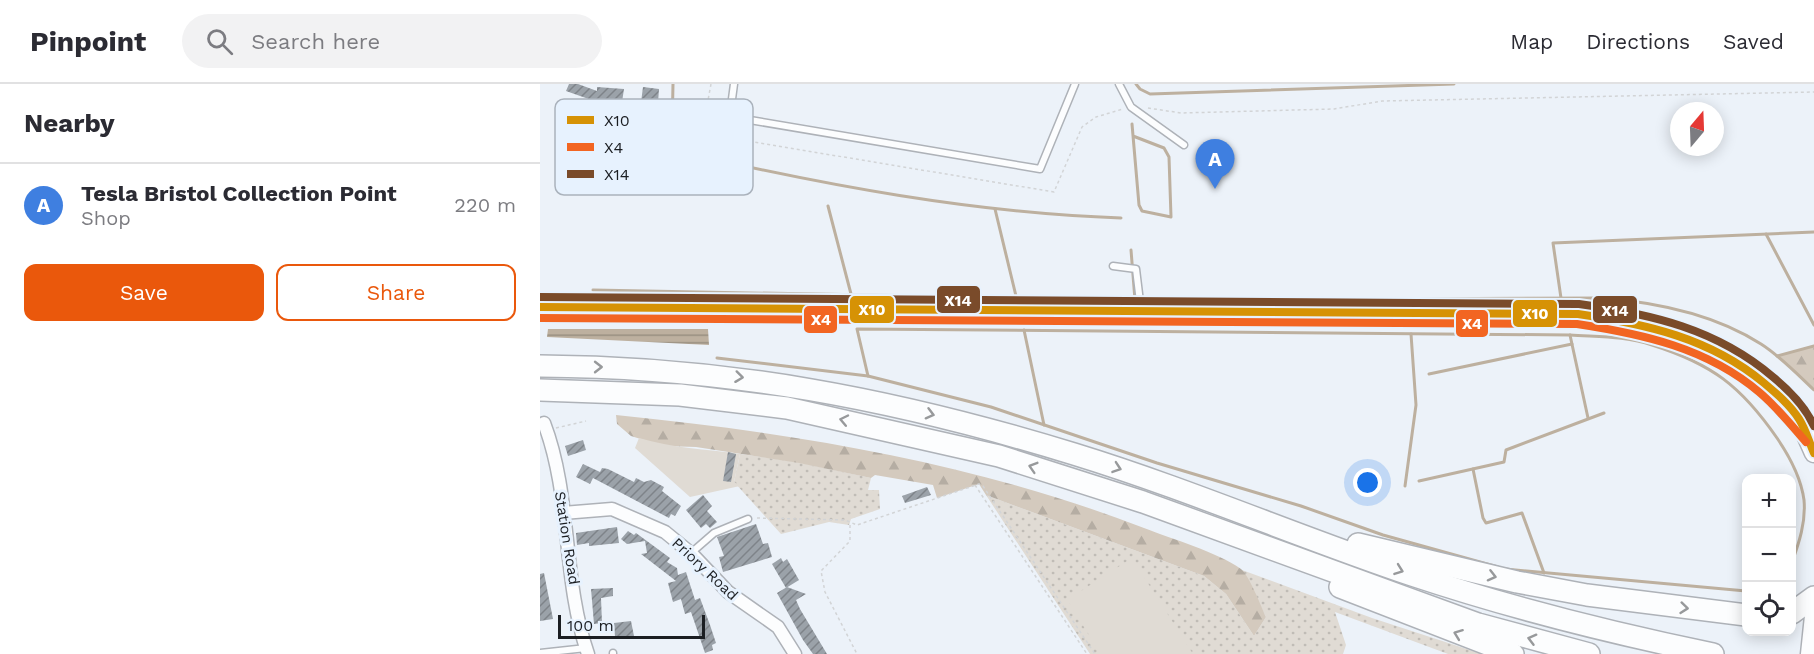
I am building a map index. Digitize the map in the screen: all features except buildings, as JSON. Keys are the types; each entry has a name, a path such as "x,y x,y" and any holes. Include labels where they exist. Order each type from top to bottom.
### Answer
{"highway":[{"path":"540,366 622,367 735,376 912,409 1074,454 1411,575 1619,635 1713,654"},
{"path":"540,390 680,395 787,408 999,456 1143,502 1479,624 1589,654"},
{"path":"1208,526 1371,601 1514,654"},
{"path":"1296,532 1365,545 1517,582 1587,595 1742,614"},
{"path":"1796,610 1814,597"}],"main road":[{"path":"540,307 1578,314 1637,322 1687,336 1713,347 1765,384 1814,435"},
{"path":"1799,419 1814,453"},
{"path":"1810,654 1813,624"}],"street":[{"name":"Station Road","path":"545,426 587,651"},
{"name":"Priory Road","path":"563,513 612,509 624,512 665,532 691,553 720,585 778,627 795,654"}],"lane":[{"path":"732,99 734,84"},
{"path":"753,121 1040,169 1075,84"},
{"path":"1119,84 1131,107 1184,145"},
{"path":"1113,266 1136,269 1141,310"},
{"path":"691,553 714,533 748,519"},
{"path":"540,653 587,651"}],"path":[{"path":"1131,107 1181,113 1334,109 1382,101 1814,92"},
{"path":"545,426 586,421"},
{"path":"975,485 1087,654"},
{"path":"748,519 845,520 857,525 975,485 983,486 1095,654"},
{"path":"850,524 850,541 821,571 825,592 857,654"}],"shaded area":[{"path":"548,329 708,329 709,345 547,337"},
{"path":"639,438 676,446 740,454 734,482 740,486 690,497 635,448"},
{"path":"740,454 797,462 871,478 868,490 879,490 880,509 851,519 849,525 829,522 781,534 734,482"},
{"path":"986,495 1204,576 1226,594 1254,636 1266,617 1242,570 1372,618 1482,654 1448,654 1335,612 1346,645 1343,654 1090,654"},
{"path":"1132,558 1193,654 1101,654 1067,600"}],"green space":[{"path":"1814,346 1814,390 1777,356"},
{"path":"616,415 751,431 818,442 951,468 1016,485 1080,505 1220,557 1241,569 1248,577 1266,617 1254,636 1226,594 1204,576 986,495 979,484 937,498 933,485 875,475 871,478 799,463 696,447 663,446 631,436 617,424"}],"waterway":[{"path":"673,84 673,99"},
{"path":"1136,84 1150,94 1454,84"},
{"path":"1132,124 1139,205 1142,211 1171,217 1169,157 1164,148 1133,136"},
{"path":"753,168 844,186 955,204 1121,218"},
{"path":"828,206 851,294"},
{"path":"995,209 1016,296"},
{"path":"1561,298 1553,243 1814,232"},
{"path":"1766,234 1814,325"},
{"path":"1131,250 1135,300"},
{"path":"593,290 1135,300 1601,298 1663,306 1724,325 1768,349 1814,390"},
{"path":"868,376 857,329 1570,335 1632,340 1673,352 1708,369 1724,379 1751,404 1764,420 1786,452 1800,483 1804,508 1803,524 1796,549"},
{"path":"1024,330 1044,425"},
{"path":"1405,486 1416,405 1411,334"},
{"path":"1570,335 1588,418"},
{"path":"1429,374 1572,344"},
{"path":"1777,356 1814,346"},
{"path":"717,358 868,376 991,407 1157,463 1301,506 1383,535 1498,567"},
{"path":"1419,481 1504,462 1506,450 1604,413"},
{"path":"1473,469 1486,523 1522,513 1544,573"},
{"path":"1505,569 1742,591"}],"transit line":[{"name":"X14","path":"540,297 1579,304 1657,319 1706,335 1752,360 1773,377 1802,405 1814,426"},
{"name":"X10","path":"540,307 1578,314 1652,328 1676,335 1722,355 1764,383 1787,404 1801,423 1814,453"},
{"name":"X4","path":"540,318 1577,324 1650,338 1718,364 1766,398 1806,442"}],"place":[{"name":"Tesla Bristol Collection Point","path":"1215,189"}]}
